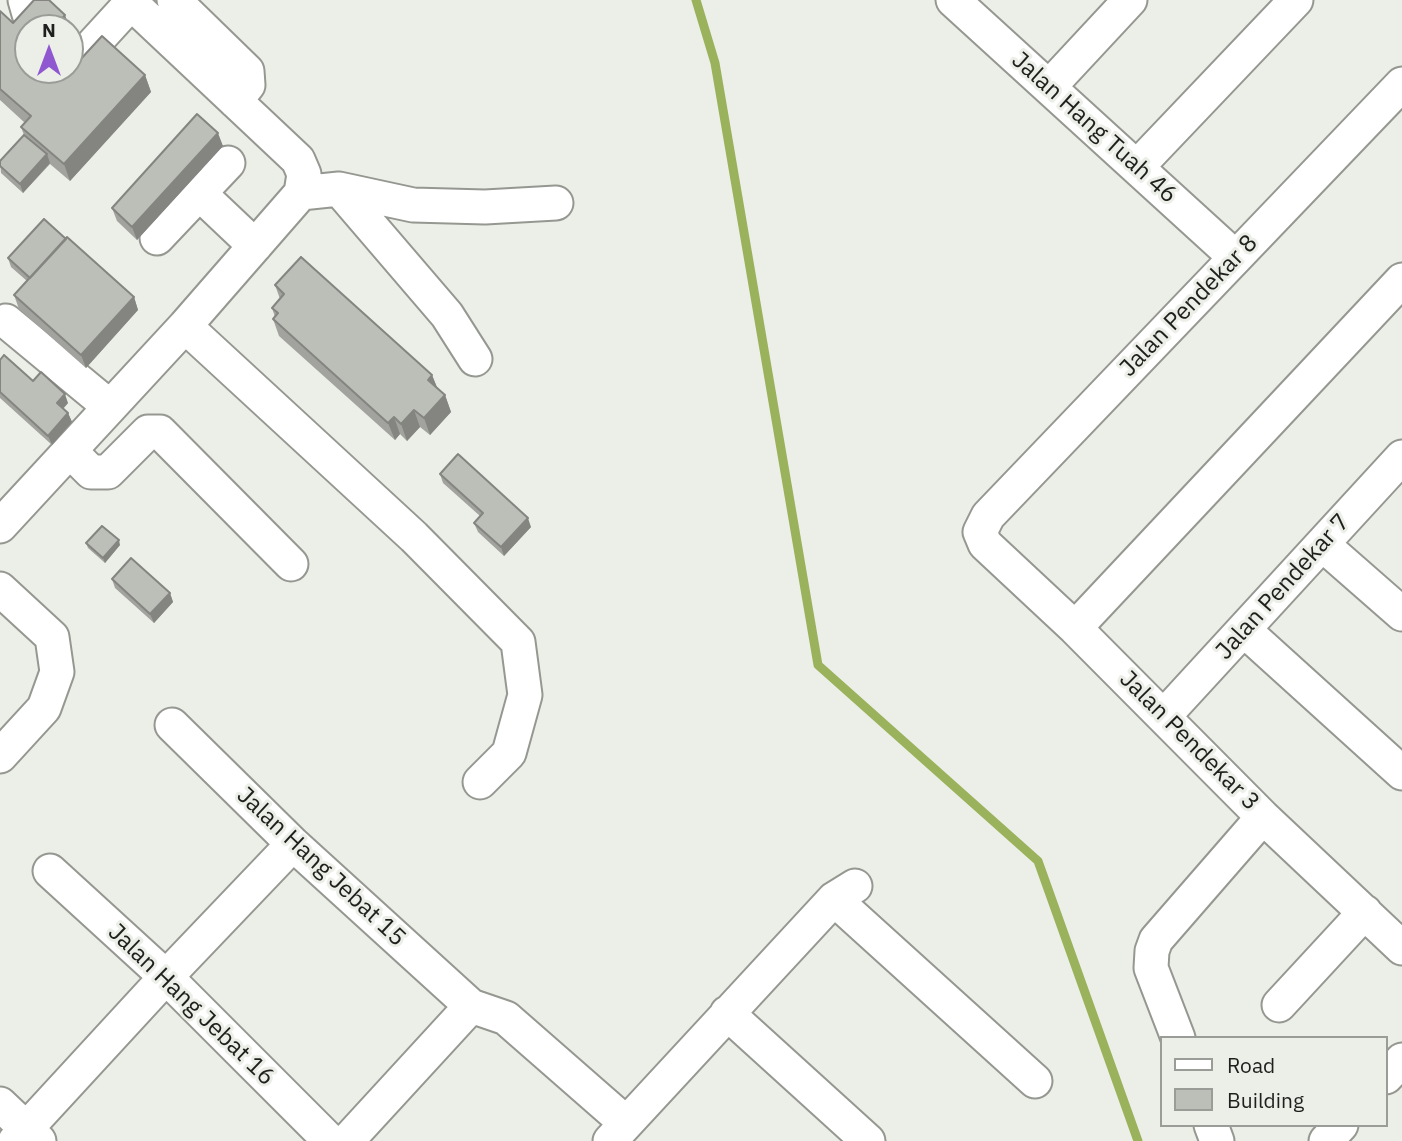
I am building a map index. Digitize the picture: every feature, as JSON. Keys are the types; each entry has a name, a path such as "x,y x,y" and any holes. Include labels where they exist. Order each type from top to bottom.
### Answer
{"street":[{"path":"174,0 247,71 248,85 235,101"},
{"name":"Jalan Hang Tuah 46","path":"954,0 1235,257"},
{"path":"1049,87 1130,0"},
{"path":"1137,167 1296,0"},
{"path":"0,526 185,327 301,193 304,174 298,160 130,2 89,50 84,52"},
{"name":"Jalan Pendekar 8","path":"981,532 988,516 1402,84"},
{"path":"157,239 228,163"},
{"path":"301,193 339,189 413,205 485,207 556,203"},
{"path":"339,189 447,315 475,359"},
{"path":"199,193 255,246"},
{"path":"1075,628 1402,280"},
{"path":"6,321 110,407"},
{"path":"185,327 414,537 518,642 525,695 509,753 480,782"},
{"path":"70,450 91,472 108,472 148,432 160,432 291,564"},
{"name":"Jalan Pendekar 7","path":"1164,716 1402,457"},
{"name":"Jalan Pendekar 3","path":"981,532 985,544 1075,628 1264,817 1402,948"},
{"path":"1322,544 1402,614"},
{"path":"0,589 52,637 57,672 44,708 0,756"},
{"path":"1244,630 1402,773"},
{"name":"Jalan Hang Jebat 15","path":"172,725 293,844 471,1006"},
{"path":"1177,1036 1151,968 1156,940 1264,817"},
{"path":"0,1104 27,1137 166,977 293,844"},
{"name":"Jalan Hang Jebat 16","path":"50,871 166,977 330,1141"},
{"path":"346,1141 471,1006 506,1018 618,1132 727,1013 845,892 1035,1081"},
{"path":"1279,1005 1365,912"},
{"path":"727,1013 868,1141"},
{"path":"1388,1075 1402,1060"},
{"path":"1326,1141 1339,1127"}],"building":[{"path":"34,0 49,0 64,14 21,14"},
{"path":"0,11 13,23 14,84 84,84 84,56 102,36 145,75 64,164 21,127 31,116 0,89"},
{"path":"197,114 218,133 132,227 112,208"},
{"path":"24,135 47,154 20,184 0,166 0,161"},
{"path":"44,219 66,239 30,278 8,258"},
{"path":"67,237 134,297 81,355 14,295"},
{"path":"301,257 432,375 428,380 445,395 424,418 414,410 401,424 394,417 388,423 273,319 278,313 272,308 284,294 275,285"},
{"path":"4,355 33,381 41,372 65,394 57,403 68,413 48,436 0,392 0,360"},
{"path":"458,454 528,518 501,547 474,523 483,513 440,474"},
{"path":"102,526 119,540 103,558 86,543"},
{"path":"131,558 170,593 150,614 112,579"}],"waterway":[{"path":"696,0 715,63 818,665 1038,861 1138,1141"}]}
